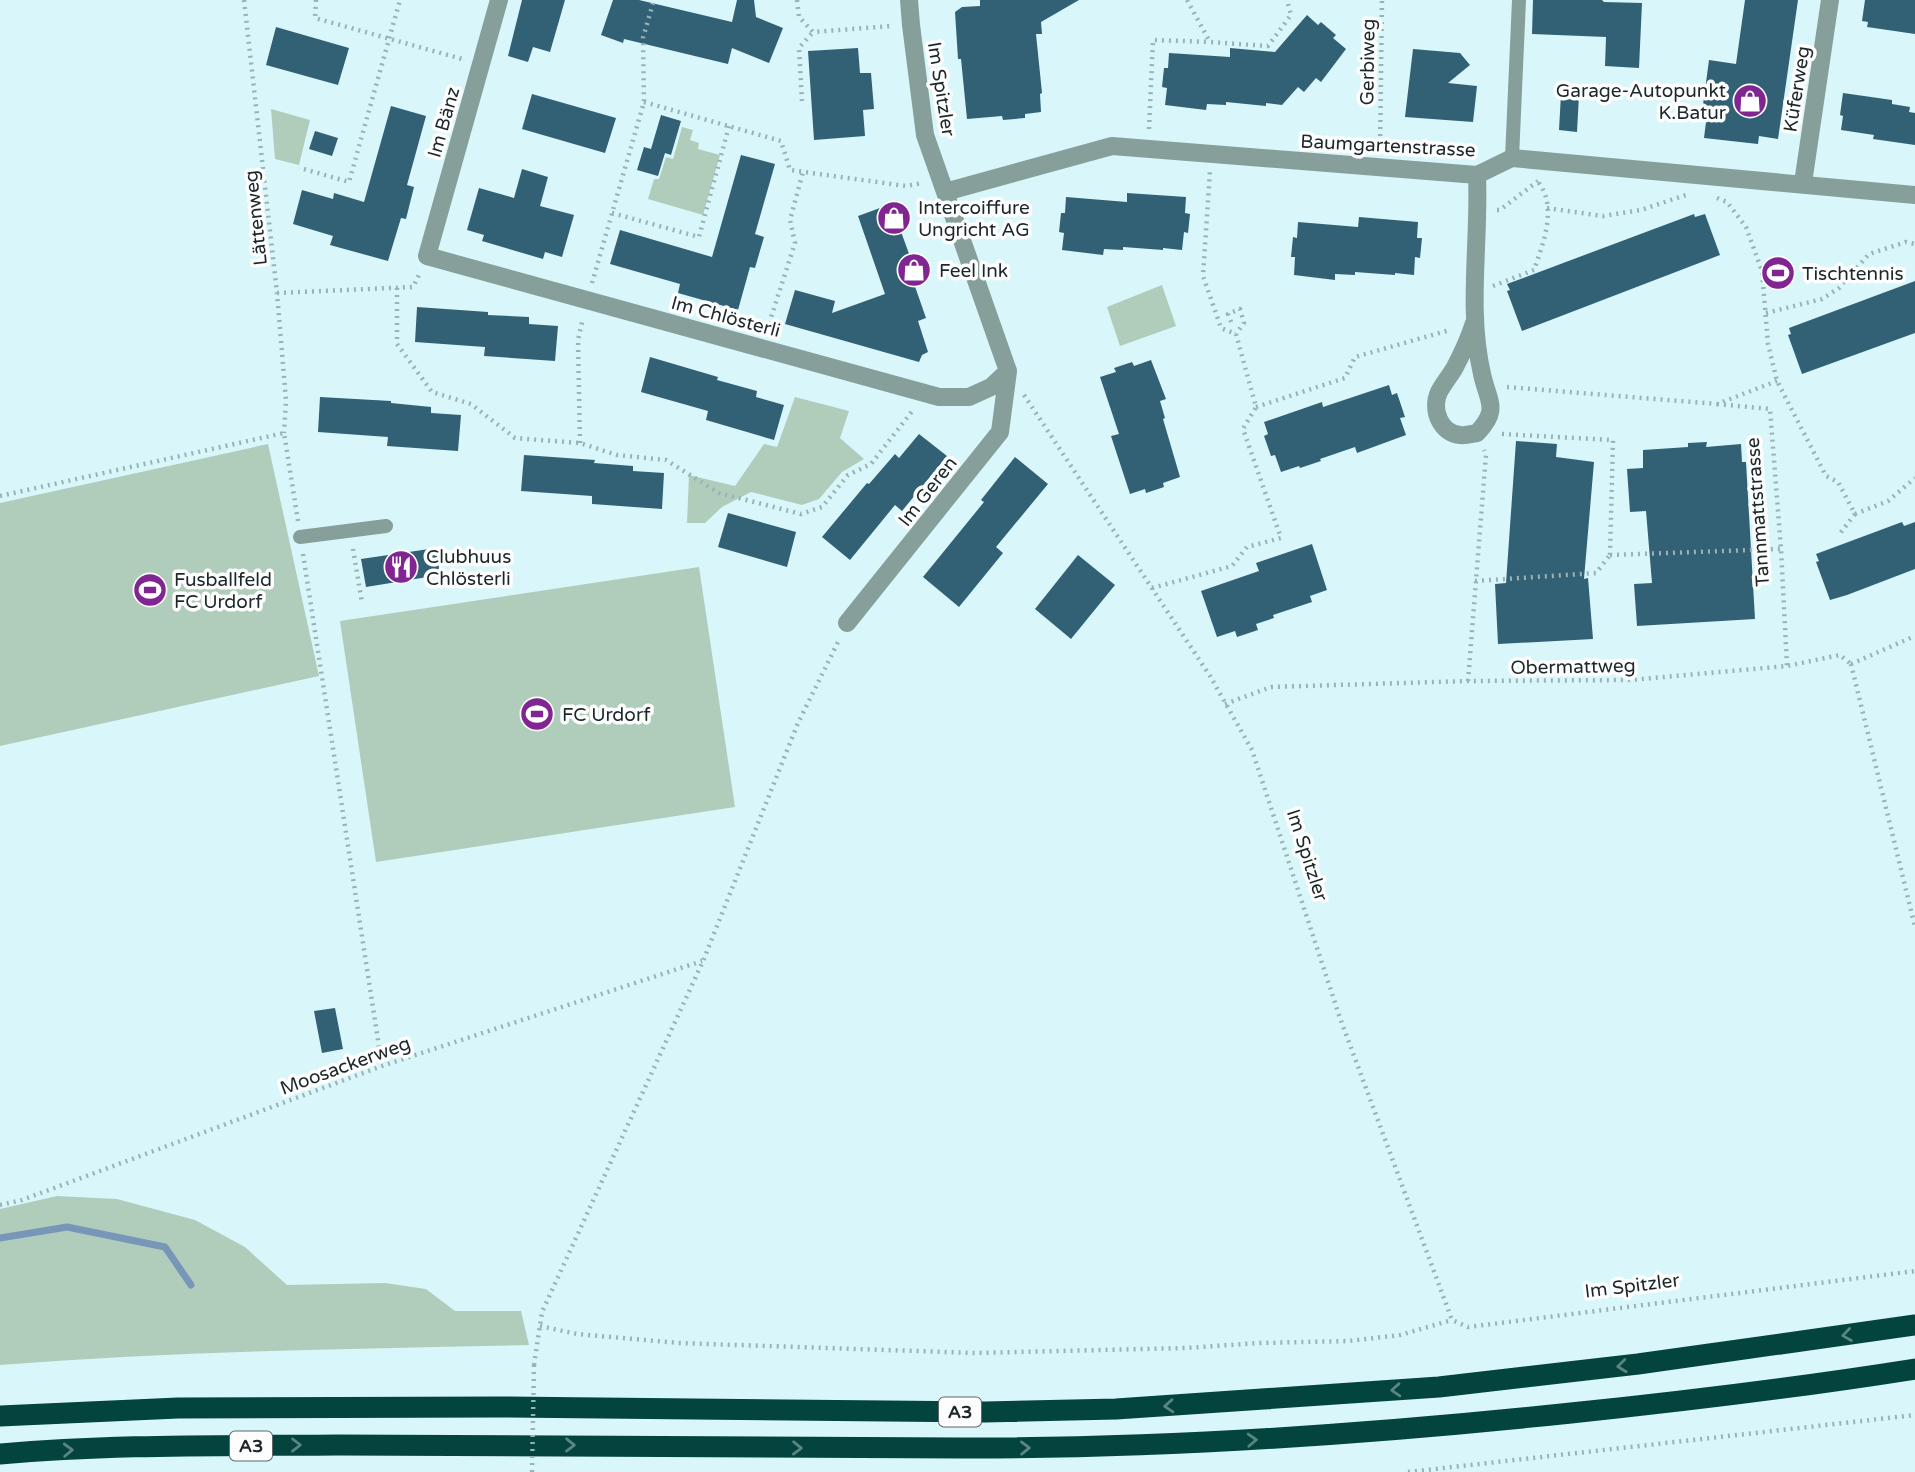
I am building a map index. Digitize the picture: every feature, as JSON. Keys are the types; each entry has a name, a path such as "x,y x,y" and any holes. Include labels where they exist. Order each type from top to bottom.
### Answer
{"highway":[{"name":"A3","path":"0,1416 178,1408 500,1407 985,1412 1116,1409 1439,1387 1638,1364 1915,1325"},
{"name":"A3","path":"0,1454 188,1446 501,1444 1119,1447 1444,1427 1775,1389 1915,1369"}],"street":[{"name":"Im Bänz","path":"427,256 499,0"},
{"name":"Im Spitzler","path":"909,0 925,135 1008,371"},
{"name":"Küferweg","path":"1803,183 1830,0"},
{"name":"Baumgartenstrasse","path":"942,185 1112,146 1477,175 1512,158"},
{"path":"1512,158 1915,195"},
{"path":"1474,323 1453,370 1438,394 1436,408 1438,418 1449,431 1458,435 1477,433 1490,416 1491,404 1476,350 1474,323 1479,209 1477,175"},
{"name":"Im Chlösterli","path":"427,256 939,397 969,397 991,387 1008,371"},
{"name":"Im Geren","path":"847,624 1000,432 1008,371"}],"lane":[{"path":"1512,158 1519,0"},
{"path":"300,537 386,526"}],"path":[{"name":"Lättenweg","path":"244,0 277,293 286,400 284,433 382,1066"},
{"path":"316,0 315,18 481,64"},
{"path":"304,169 349,182 400,0"},
{"path":"797,0 799,17 813,32"},
{"path":"1187,0 1210,42"},
{"path":"1148,150 1153,40 1268,46 1291,15 1287,0"},
{"name":"Gerbiweg","path":"1379,167 1382,0"},
{"path":"580,443 578,340 644,102 643,38 653,3"},
{"path":"802,102 799,48 813,32 911,24"},
{"path":"644,102 781,141 790,170 906,186 942,185"},
{"path":"612,213 699,237 729,126"},
{"path":"1211,154 1203,276 1221,328 1236,334"},
{"path":"1476,293 1534,270 1547,234 1547,208 1538,181 1539,160"},
{"path":"762,348 795,243 790,220 803,172"},
{"path":"1479,209 1500,210 1538,181"},
{"path":"1547,208 1603,216 1642,210 1687,195"},
{"path":"1708,195 1727,202 1746,228 1762,271 1768,344 1777,382 1825,476 1838,482 1855,514"},
{"path":"1766,313 1822,299 1839,288 1869,254 1906,242 1915,244"},
{"path":"277,293 413,287 427,256"},
{"path":"397,288 397,344 432,392 471,404 515,438 580,443 617,455 666,460 719,493 800,514 822,507 848,475 871,464 927,393"},
{"path":"1231,322 1228,314 1240,309 1244,323 1236,334"},
{"path":"1152,588 1231,566 1247,547 1281,538 1243,429 1256,407 1345,378 1355,357 1474,323"},
{"path":"1236,334 1256,407"},
{"name":"Im Spitzler","path":"1008,371 1210,676 1252,750 1340,1018 1452,1320 1468,1327 1915,1271"},
{"path":"1487,389 1509,387 1717,404 1777,382"},
{"name":"Tannmattstrasse","path":"1717,404 1770,409 1787,666"},
{"path":"0,496 284,433"},
{"path":"1468,681 1475,581 1486,455 1477,433 1613,440 1610,555 1595,573 1475,581"},
{"path":"1838,536 1855,514 1888,501 1915,478"},
{"path":"350,530 362,603"},
{"path":"1610,555 1781,549"},
{"path":"533,1472 534,1365 542,1312 703,961 799,723 847,624"},
{"path":"1915,636 1851,664 1915,927"},
{"name":"Obermattweg","path":"1225,704 1271,687 1468,681 1630,680 1787,666 1840,655 1851,664"},
{"name":"Moosackerweg","path":"0,1205 22,1200 382,1066 703,961"},
{"path":"540,1326 577,1334 679,1343 975,1353 1349,1341 1400,1335 1452,1320"},
{"path":"1408,1472 1915,1415"}],"green space":[{"path":"271,109 310,120 299,165 275,159"},
{"path":"682,127 693,130 690,140 699,143 698,149 720,155 703,215 648,199 654,179 659,179 666,157 673,159"},
{"path":"1162,285 1176,326 1120,346 1107,307"},
{"path":"795,397 849,411 840,438 864,459 842,472 819,499 802,505 751,492 722,507 705,523 687,523 689,475 735,486 764,444 777,447"},
{"name":"Fusballfeld FC Urdorf","path":"268,444 319,676 0,746 0,503"},
{"name":"FC Urdorf","path":"699,567 735,807 376,862 340,621"},
{"path":"57,1196 117,1199 195,1220 245,1247 287,1285 385,1283 426,1289 455,1311 521,1311 529,1345 198,1354 0,1365 0,1209"}],"building":[{"path":"522,0 565,0 550,52 533,47 528,62 508,56"},
{"path":"613,0 639,0 732,22 737,0 754,0 756,17 783,28 769,63 732,48 728,64 624,39 623,43 601,35"},
{"path":"980,0 1079,0 1041,22 1042,34 1036,34 1042,93 1041,112 1025,114 1025,118 1003,120 1002,116 967,119 961,59 958,59 955,12 962,7 980,6"},
{"path":"1533,0 1642,3 1639,68 1605,66 1606,37 1532,34"},
{"path":"1745,0 1798,0 1778,139 1759,136 1758,144 1704,138 1708,106 1703,105 1709,60 1736,64"},
{"path":"1865,0 1915,0 1915,34 1867,27 1868,22 1862,21"},
{"path":"1307,15 1318,25 1321,22 1336,35 1333,38 1346,49 1321,82 1316,78 1304,92 1298,87 1282,105 1226,102 1226,105 1207,104 1206,110 1165,105 1167,88 1162,87 1169,53 1230,57 1230,48 1275,52"},
{"path":"276,27 349,48 338,85 266,65"},
{"path":"858,48 860,73 871,73 874,109 863,110 865,136 814,140 808,51"},
{"path":"1413,49 1460,53 1470,65 1448,83 1477,86 1473,122 1405,117"},
{"path":"1843,93 1892,100 1892,104 1910,107 1909,112 1915,113 1915,145 1873,139 1874,135 1841,130"},
{"path":"532,94 616,118 605,153 522,129"},
{"path":"1561,94 1579,95 1577,132 1559,130"},
{"path":"391,106 426,116 407,185 414,187 406,219 401,218 388,261 330,245 333,236 293,224 302,190 333,199 334,193 364,202"},
{"path":"661,115 681,121 671,155 665,153 658,176 637,170 644,147 651,149"},
{"path":"315,131 338,138 332,156 309,149"},
{"path":"741,155 775,164 755,234 764,237 755,268 750,267 738,310 678,293 680,284 610,264 620,230 712,257"},
{"path":"522,169 548,177 540,206 574,215 562,257 545,252 543,259 482,241 484,235 467,230 479,188 514,198"},
{"path":"1127,193 1186,197 1185,213 1190,214 1188,233 1184,232 1182,250 1123,247 1123,250 1104,249 1103,255 1062,250 1064,233 1059,232 1061,213 1065,213 1066,197 1127,202"},
{"path":"891,204 916,273 911,275 926,318 918,321 928,352 922,355 919,362 785,324 795,290 835,301 832,313 885,294 858,216"},
{"path":"1694,214 1695,217 1705,214 1720,255 1522,331 1507,291 1510,290 1507,284"},
{"path":"1359,217 1418,222 1417,238 1422,238 1420,258 1415,257 1414,275 1355,272 1355,275 1335,274 1335,280 1294,275 1295,257 1291,257 1293,237 1297,238 1298,222 1358,227"},
{"path":"1915,281 1915,333 1802,374 1788,335 1791,334 1789,328"},
{"path":"417,307 529,317 529,324 558,326 555,361 484,356 485,347 415,342"},
{"path":"650,357 718,377 717,380 757,391 756,397 784,405 774,440 706,420 708,411 641,392"},
{"path":"1151,360 1166,399 1160,401 1165,418 1163,419 1180,477 1163,483 1164,487 1146,493 1145,489 1130,494 1111,436 1119,434 1100,377 1116,372 1114,368 1132,362 1134,366"},
{"path":"1389,385 1392,395 1397,393 1405,417 1400,418 1406,435 1357,453 1355,447 1320,459 1321,461 1281,472 1275,455 1271,456 1264,436 1268,434 1264,422 1322,402 1323,407"},
{"path":"320,397 391,401 431,407 431,413 461,415 458,451 387,446 388,437 318,432"},
{"path":"919,434 947,456 902,511 895,505 850,560 822,537 867,483 869,484 895,454 899,458"},
{"path":"1516,441 1557,444 1556,457 1594,462 1584,579 1588,578 1593,639 1498,644 1495,584 1506,583"},
{"path":"1707,442 1706,447 1741,444 1742,462 1746,462 1755,619 1637,626 1634,584 1652,583 1646,511 1630,512 1627,469 1643,468 1643,450 1688,447 1688,443"},
{"path":"524,455 595,460 594,463 633,466 633,471 664,473 662,509 592,504 592,496 521,491"},
{"path":"1015,457 1048,484 996,547 1003,553 959,607 923,577 984,502 981,500"},
{"path":"728,513 796,532 787,567 718,547"},
{"path":"1902,522 1904,526 1915,522 1915,569 1830,600 1816,562 1819,561 1816,554"},
{"path":"1312,544 1327,590 1310,596 1312,602 1273,615 1274,618 1256,624 1258,630 1237,637 1235,631 1217,637 1201,591 1259,571 1256,563"},
{"name":"Clubhuus Chlösterli","path":"436,548 440,575 366,587 361,559"},
{"path":"1078,555 1115,585 1071,639 1035,609"},
{"path":"335,1008 343,1049 322,1053 314,1011"}],"waterway":[{"path":"0,1238 67,1227 165,1247 191,1285"}],"place":[{"name":"Garage-Autopunkt K.Batur","path":"1750,101"},
{"name":"Intercoiffure Ungricht AG","path":"894,218"},
{"name":"Feel Ink","path":"914,270"},
{"name":"Tischtennis","path":"1778,273"},
{"name":"Clubhuus Chlösterli","path":"401,567"},
{"name":"Fusballfeld FC Urdorf","path":"150,590"},
{"name":"FC Urdorf","path":"537,714"}]}
